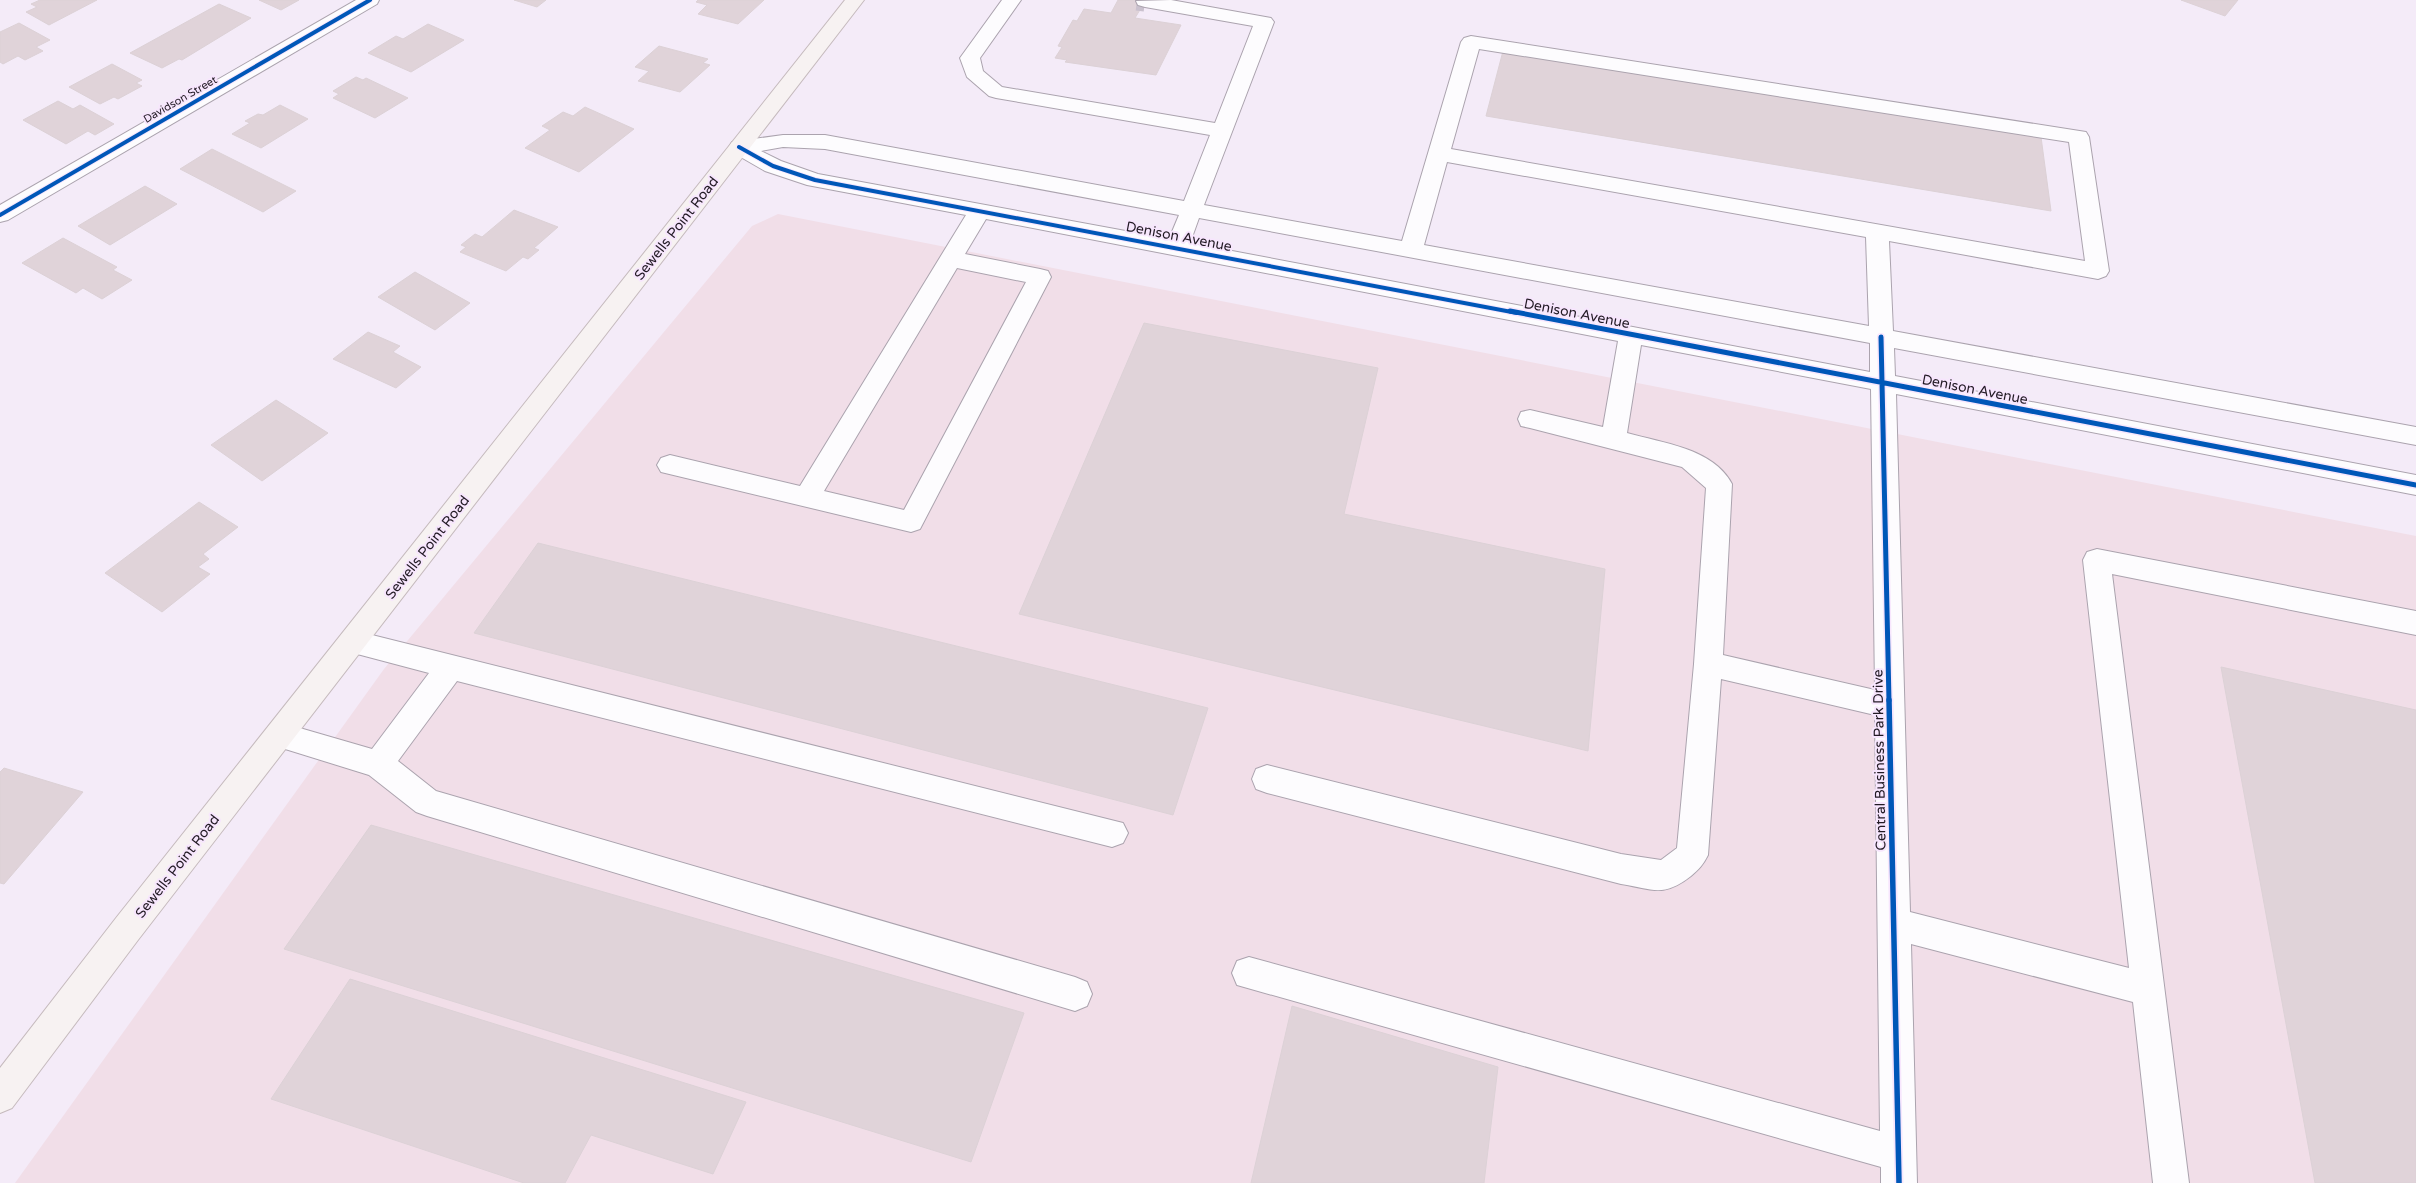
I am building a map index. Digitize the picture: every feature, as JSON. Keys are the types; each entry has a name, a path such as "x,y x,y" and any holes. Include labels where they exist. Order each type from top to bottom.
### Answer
{"main road":[{"name":"Sewells Point Road","path":"0,1096 279,735 855,0"}],"street":[{"name":"Davidson Street","path":"0,215 370,0"},
{"path":"1012,0 970,58 974,73 996,92 1222,131"},
{"path":"1145,1 1198,6 1264,22 1177,248"},
{"path":"1411,250 1438,154 1471,42 2079,137 2098,271 1438,154"},
{"name":"Denison Avenue","path":"740,147 783,141 825,142 2416,436"},
{"name":"Denison Avenue","path":"740,147 773,166 815,180 2416,485"},
{"path":"807,497 980,210"},
{"name":"Central Business Park Drive","path":"1877,232 1883,383 1899,1168"},
{"path":"670,465 911,522 1040,277 951,259"},
{"path":"1614,439 1631,335"},
{"path":"1267,779 1621,869 1666,876 1692,855 1708,664 1718,484 1690,460 1530,419"},
{"path":"2171,1183 2097,560 2416,623"},
{"path":"352,642 1112,834"},
{"path":"1708,664 1890,706"},
{"path":"378,764 451,666"},
{"path":"279,735 378,764 427,802 1075,994"},
{"path":"1894,924 2148,989"},
{"path":"1249,973 1899,1168"}],"shaded area":[{"path":"778,214 2416,536 2416,1183 15,1183 384,669 752,226"}],"building":[{"path":"40,0 97,0 49,25 26,12 37,7 31,4"},
{"path":"259,0 299,0 281,10"},
{"path":"514,0 546,0 537,7"},
{"path":"698,0 764,0 738,24 698,14 707,5 696,2"},
{"path":"1118,0 1146,0 1135,18 1181,25 1156,75 1065,62 1067,60 1055,58 1062,47 1058,46 1073,20 1077,21 1084,9 1111,13"},
{"path":"2181,0 2238,0 2225,16"},
{"path":"219,4 251,18 182,60 179,59 162,68 130,53"},
{"path":"19,23 50,40 36,47 43,51 25,60 18,56 3,64 0,62 0,32"},
{"path":"428,24 464,40 411,72 368,53 396,36 403,39"},
{"path":"659,46 708,59 703,63 710,65 680,92 638,81 649,71 635,67"},
{"path":"1503,51 2041,137 2051,211 1486,116"},
{"path":"112,64 142,80 136,83 142,86 118,99 114,97 100,104 69,87"},
{"path":"356,77 363,80 366,78 408,98 375,118 333,98 339,94 333,91"},
{"path":"58,101 73,109 80,105 114,124 95,135 88,131 66,144 23,120"},
{"path":"280,105 308,119 261,148 232,134 250,123 245,121 258,114 263,115"},
{"path":"585,107 634,129 579,172 525,148 550,130 542,126 563,112 573,116"},
{"path":"212,149 296,191 263,212 180,169"},
{"path":"145,186 177,204 110,245 78,226"},
{"path":"514,210 558,227 534,248 539,250 528,259 523,257 506,271 460,252 466,247 461,245 475,234 482,237"},
{"path":"63,238 117,267 113,270 132,280 102,299 83,288 76,293 22,263"},
{"path":"415,272 470,303 435,330 378,297"},
{"path":"1144,323 1378,368 1344,514 1605,569 1588,751 1019,614"},
{"path":"368,332 400,346 393,352 421,367 396,388 333,359"},
{"path":"276,400 328,433 262,481 211,445"},
{"path":"199,502 238,527 203,554 209,559 198,567 210,574 162,612 105,573"},
{"path":"538,543 1208,708 1173,815 474,633"},
{"path":"2221,667 2416,710 2416,1183 2315,1183"},
{"path":"4,768 83,792 4,884 0,883 0,772"},
{"path":"371,825 1024,1013 971,1162 284,949"},
{"path":"350,979 746,1102 713,1174 591,1135 565,1183 524,1183 271,1099"},
{"path":"1292,1006 1498,1067 1484,1183 1251,1183"}],"tunnel":[{"path":"1137,0 1145,1"}],"cycle path":[{"path":"0,215 370,0"},
{"path":"739,147 773,166 815,180 2416,485"},
{"path":"1881,337 1899,1183"}]}
